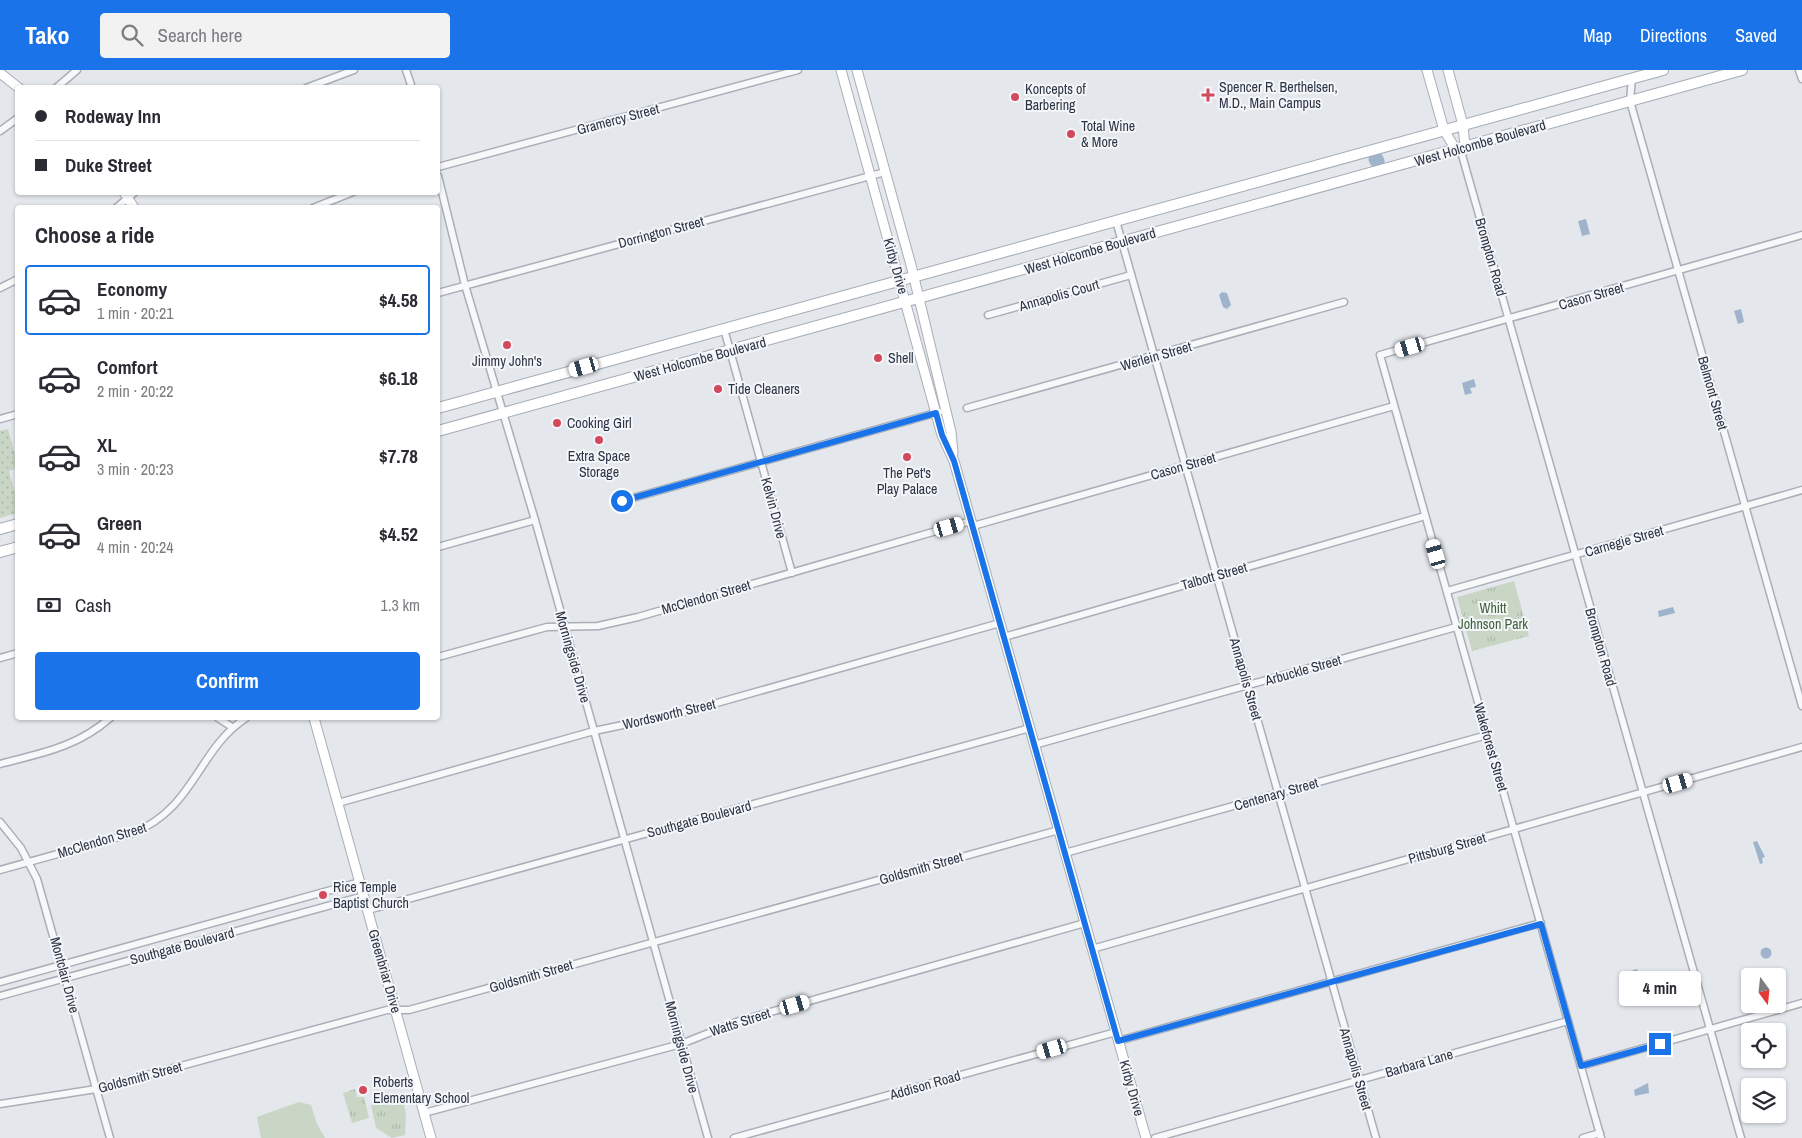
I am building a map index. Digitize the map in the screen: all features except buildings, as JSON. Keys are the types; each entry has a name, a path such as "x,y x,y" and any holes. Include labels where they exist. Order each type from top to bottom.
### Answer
{"main road":[{"name":"Kirby Drive","path":"841,70 942,435 954,461"},
{"name":"Kirby Drive","path":"857,70 914,277 946,411 954,461 1146,1138"},
{"name":"Brompton Road","path":"1427,70 1444,130 1461,151"},
{"name":"Brompton Road","path":"1448,70 1463,125 1461,151"},
{"name":"West Holcombe Boulevard","path":"440,407 1663,70"},
{"name":"West Holcombe Boulevard","path":"440,430 1121,242 1461,151 1742,70"},
{"path":"0,73 15,85"},
{"path":"0,529 15,525"},
{"path":"0,552 15,548"},
{"name":"Greenbriar Drive","path":"315,720 431,1138"}],"street":[{"path":"60,85 77,70"},
{"path":"314,85 354,70"},
{"path":"406,70 411,85"},
{"name":"Gramercy Street","path":"440,167 798,70"},
{"path":"1799,70 1802,79"},
{"name":"Belmont Street","path":"1632,78 1630,101 1802,706"},
{"path":"0,131 15,120"},
{"name":"Brompton Road","path":"1461,151 1741,1138"},
{"name":"Dorrington Street","path":"440,292 885,172"},
{"name":"Morningside Drive","path":"440,184 465,285 535,520 708,1138"},
{"path":"119,205 128,195"},
{"path":"320,205 346,195"},
{"name":"Annapolis Street","path":"1116,221 1376,1138"},
{"name":"Cason Street","path":"1380,356 1802,235"},
{"name":"Annapolis Court","path":"988,315 1131,275"},
{"path":"0,288 15,280"},
{"name":"Werlein Street","path":"967,408 1344,302"},
{"name":"Kelvin Drive","path":"724,329 792,573"},
{"name":"Wakeforest Street","path":"1380,356 1601,1136"},
{"name":"Cason Street","path":"972,524 1185,466 1394,406"},
{"path":"622,501 946,411"},
{"path":"0,419 15,415"},
{"name":"Carnegie Street","path":"1446,591 1802,490"},
{"name":"Talbott Street","path":"1004,637 1425,516"},
{"path":"440,546 535,520"},
{"name":"McClendon Street","path":"440,656 547,627 598,626 615,622 972,524"},
{"name":"Wordsworth Street","path":"338,803 594,731 685,712 1000,623"},
{"name":"Arbuckle Street","path":"1034,744 1456,627"},
{"path":"0,658 15,654"},
{"path":"0,764 75,743 94,732 108,720"},
{"path":"221,720 232,727"},
{"name":"McClendon Street","path":"0,870 133,833 151,826 176,805 232,727 243,720"},
{"name":"Southgate Boulevard","path":"368,910 1030,728"},
{"name":"Centenary Street","path":"1065,853 1487,734"},
{"name":"Pittsburg Street","path":"1092,949 1802,748"},
{"name":"Montclair Drive","path":"0,822 29,862 42,894 110,1138"},
{"name":"Goldsmith Street","path":"0,1104 96,1089 387,1010 409,1010 1059,830"},
{"name":"Southgate Boulevard","path":"0,982 360,882"},
{"name":"Southgate Boulevard","path":"0,996 364,896"},
{"name":"Watts Street","path":"424,1113 681,1044 739,1021 1085,923"},
{"name":"Addison Road","path":"734,1138 1117,1036 1332,982 1541,924"},
{"path":"1581,1066 1802,1004"},
{"name":"Barbara Lane","path":"1155,1138 1568,1020"},
{"path":"1583,1138 1601,1136"}],"green space":[{"path":"8,429 15,455 15,469 9,471 15,494 15,514 0,518 0,431"},
{"name":"Whitt Johnson Park","path":"1514,581 1529,636 1472,651 1457,597"},
{"path":"1515,586 1520,604 1504,608 1499,591"},
{"path":"355,1089 357,1097 364,1097 369,1118 352,1123 343,1093"},
{"path":"402,1096 406,1114 405,1135 392,1138 376,1128 371,1105"},
{"path":"299,1102 311,1105 317,1124 325,1138 261,1138 257,1117"}],"water":[{"path":"1586,219 1590,234 1582,236 1578,221"},
{"path":"1222,292 1227,293 1231,305 1227,309 1223,307 1219,295"},
{"path":"1741,309 1744,322 1738,324 1734,311"},
{"path":"1474,379 1476,387 1470,388 1472,393 1465,395 1462,383"},
{"path":"1673,607 1675,613 1659,617 1658,611"},
{"path":"1757,841 1765,857 1762,858 1763,863 1760,864 1753,842"},
{"path":"1764,948 1768,948 1771,953 1770,957 1764,958 1761,955 1761,951"},
{"path":"1637,969 1641,983 1635,985 1631,971"},
{"path":"1648,1083 1649,1093 1635,1096 1634,1090"}],"place":[{"name":"Spencer R. Berthelsen, M.D., Main Campus","path":"1208,95"},
{"name":"Koncepts of Barbering","path":"1015,97"},
{"name":"Total Wine & More","path":"1071,134"},
{"name":"Jimmy John's","path":"507,345"},
{"name":"Shell","path":"878,358"},
{"name":"Tide Cleaners","path":"718,389"},
{"name":"Cooking Girl","path":"557,423"},
{"name":"Extra Space Storage","path":"599,440"},
{"name":"The Pet's Play Palace","path":"907,457"},
{"name":"Rice Temple Baptist Church","path":"323,895"},
{"name":"Roberts Elementary School","path":"363,1090"}],"route":[{"path":"622,501 936,413 942,435 954,461 1118,1041 1541,924 1581,1066 1660,1044"}]}
